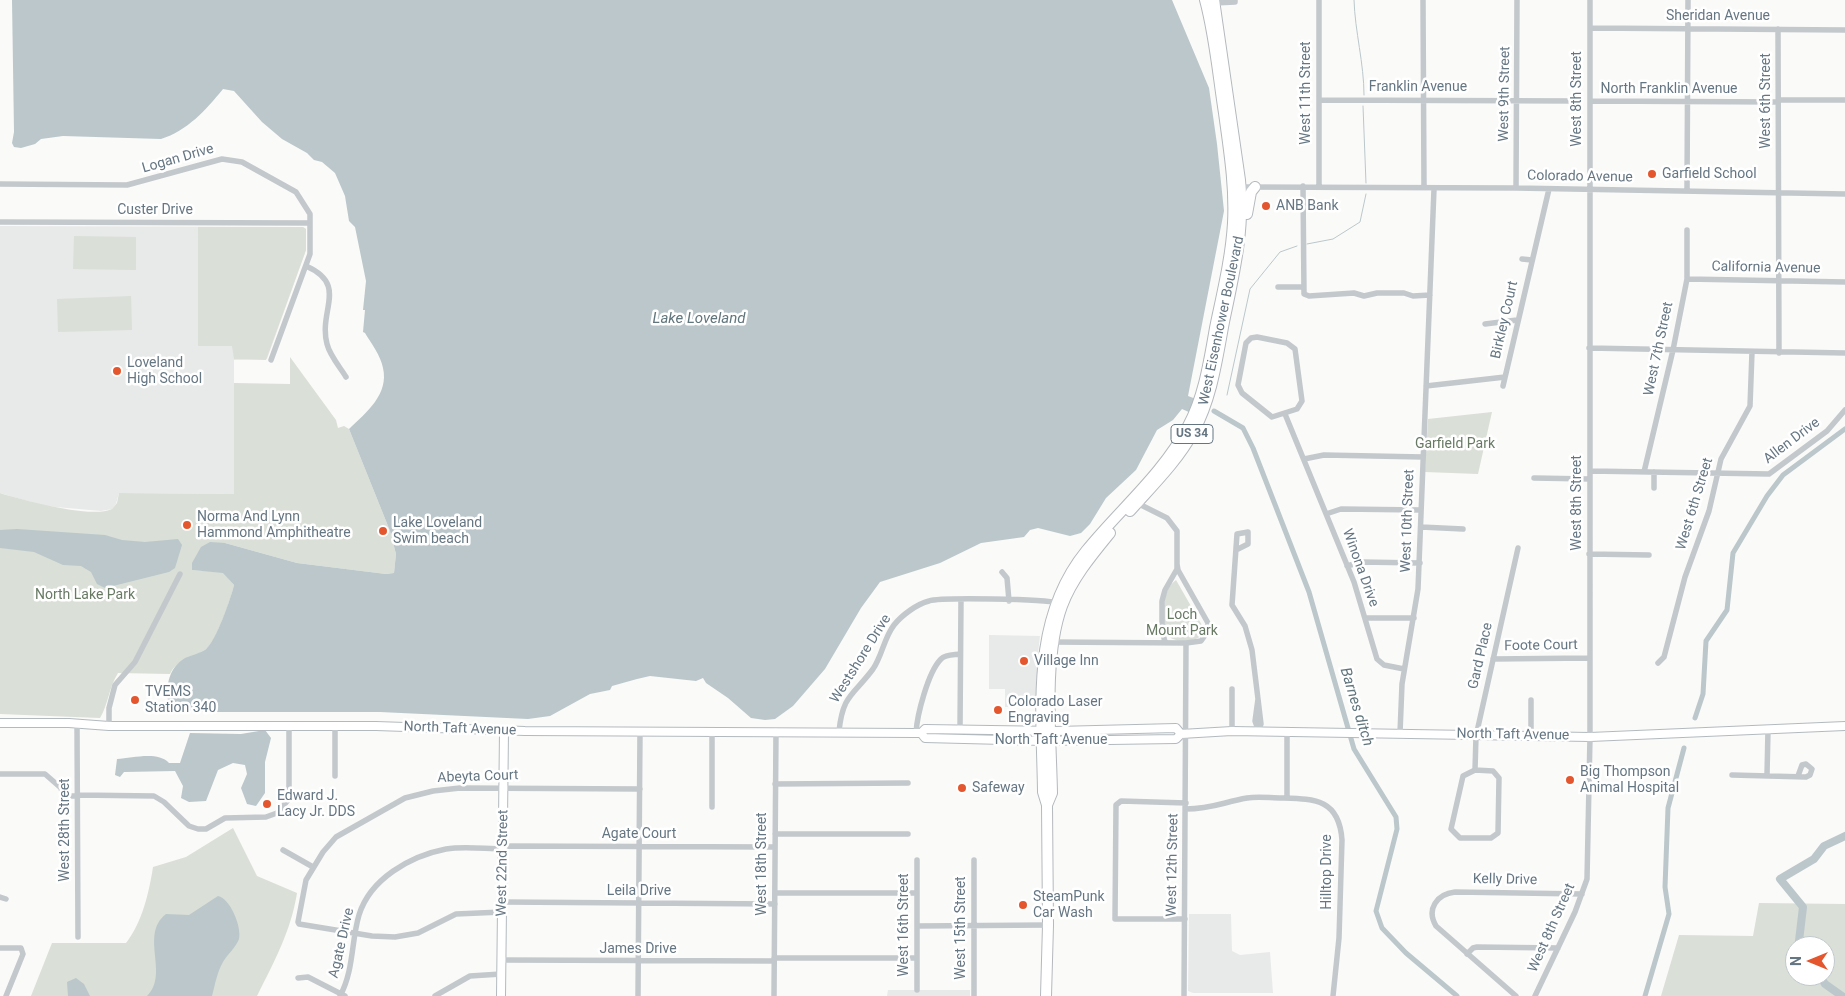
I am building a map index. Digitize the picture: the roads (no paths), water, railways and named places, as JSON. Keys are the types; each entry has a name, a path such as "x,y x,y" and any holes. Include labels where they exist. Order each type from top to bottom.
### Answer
{"highway":[{"name":"West Eisenhower Boulevard","path":"1046,996 1048,925 1047,805 1052,793 1047,736 1049,642 1059,603 1085,552 1133,501 1175,462 1202,414 1213,381 1242,224 1210,1"},
{"name":"West Eisenhower Boulevard","path":"1133,501 1178,443 1195,413 1207,374 1231,245 1237,187"},
{"path":"1242,224 1246,220 1251,192 1255,187"}],"main road":[{"name":"North Taft Avenue","path":"0,723 109,726 335,726 640,732 840,731 918,733 925,729 960,729 1047,736"},
{"name":"North Taft Avenue","path":"918,733 925,738 1047,736 1176,739 1184,734 1258,730 1590,737 1845,726"},
{"name":"West 22nd Street","path":"501,996 504,730"}],"street":[{"path":"1210,1 1234,2 1235,0"},
{"name":"West 11th Street","path":"1319,0 1319,187"},
{"path":"1237,187 1424,188 1424,0"},
{"name":"West 9th Street","path":"1516,188 1518,100 1517,0"},
{"name":"West 8th Street","path":"1535,996 1582,894 1587,870 1590,737 1590,0"},
{"path":"1687,191 1688,0"},
{"name":"Sheridan Avenue","path":"1590,28 1845,30"},
{"name":"West 6th Street","path":"1778,29 1779,352"},
{"name":"Franklin Avenue","path":"1319,100 1518,100"},
{"path":"1518,100 1576,100"},
{"name":"North Franklin Avenue","path":"1590,100 1845,100"},
{"name":"Logan Drive","path":"0,184 127,185 219,159 242,162 296,192 308,210 310,249 306,266 271,360"},
{"path":"1303,186 1302,287 1303,293 1306,296 1354,293 1364,296 1377,293 1404,293 1413,296 1430,295"},
{"name":"Colorado Avenue","path":"1424,188 1845,194"},
{"name":"West 10th Street","path":"1400,733 1404,669 1414,618 1420,563 1434,189"},
{"name":"Birkley Court","path":"1503,386 1549,189"},
{"name":"Custer Drive","path":"0,222 310,222"},
{"name":"West 7th Street","path":"1644,472 1673,350 1686,279 1686,230"},
{"path":"1522,258 1532,260"},
{"path":"306,266 323,275 329,286 325,328 326,343 346,377"},
{"name":"California Avenue","path":"1686,279 1845,282"},
{"path":"1278,287 1302,287"},
{"path":"1485,324 1517,320"},
{"path":"1257,337 1287,343 1295,350 1302,401 1297,410 1285,414 1276,418 1270,416 1239,389 1246,343 1251,338 1257,337"},
{"path":"1589,348 1845,353"},
{"name":"West 6th Street","path":"1658,663 1664,657 1685,577 1709,511 1716,473 1724,452 1746,417 1750,406 1752,352"},
{"path":"1426,386 1505,377"},
{"name":"Allen Drive","path":"1590,471 1765,475 1773,472 1827,431 1845,410"},
{"name":"Winona Drive","path":"1285,414 1347,566 1365,618 1376,659 1384,665 1404,669"},
{"path":"1304,460 1324,455 1423,457"},
{"path":"1654,472 1654,488"},
{"path":"1534,478 1589,478"},
{"path":"1133,501 1167,518 1176,527 1176,573 1165,590 1162,601 1162,626 1165,642"},
{"path":"1326,514 1340,509 1421,510"},
{"path":"1421,527 1463,529"},
{"name":"Gard Place","path":"1475,770 1476,736 1518,548"},
{"path":"1236,550 1232,605 1245,626 1252,650 1261,724 1258,730"},
{"path":"1589,554 1648,555"},
{"path":"1347,566 1366,562 1420,563"},
{"path":"1049,642 1186,643 1203,640 1208,627 1177,564"},
{"path":"1002,572 1007,578 1008,601"},
{"path":"109,726 109,708 115,684 135,662 180,574"},
{"name":"Westshore Drive","path":"840,731 844,705 873,668 894,625 923,603 937,599 1059,603"},
{"path":"960,729 961,600"},
{"path":"1365,618 1414,618"},
{"name":"West 12th Street","path":"1184,996 1186,643"},
{"path":"918,733 919,706 938,663 946,656 960,654"},
{"name":"Foote Court","path":"1493,660 1590,658"},
{"path":"1232,689 1232,731"},
{"path":"1531,700 1531,736"},
{"name":"West 28th Street","path":"77,724 78,937"},
{"path":"0,774 45,774 61,788 63,796 154,796 164,802 189,826 198,830 206,829 225,818 270,816 283,808 289,799 289,726"},
{"path":"335,726 335,776"},
{"path":"1767,775 1768,730"},
{"path":"712,731 712,807"},
{"name":"West 18th Street","path":"774,996 776,731"},
{"path":"638,996 640,732"},
{"path":"1287,732 1287,798"},
{"path":"1475,770 1493,771 1499,778 1498,833 1491,838 1460,838 1451,829 1463,776 1475,770"},
{"path":"1732,775 1798,776"},
{"path":"775,784 908,783"},
{"name":"Abeyta Court","path":"356,934 299,924 304,886 313,867 336,837 405,798 451,788 640,789"},
{"name":"Hilltop Drive","path":"1185,919 1115,919 1116,804 1121,801 1211,808 1246,798 1287,798 1320,801 1334,813 1340,828 1339,938 1333,996"},
{"path":"775,834 908,834"},
{"name":"Agate Court","path":"504,848 639,846 775,847"},
{"name":"Agate Drive","path":"342,995 350,975 359,916 368,894 379,881 425,856 446,849 504,848"},
{"path":"283,850 313,867"},
{"name":"West 16th Street","path":"917,860 917,990"},
{"name":"West 15th Street","path":"974,860 974,996"},
{"name":"Kelly Drive","path":"1467,954 1436,926 1432,916 1433,906 1442,895 1455,892 1582,894"},
{"path":"775,893 917,893"},
{"name":"Leila Drive","path":"502,902 775,904"},
{"path":"356,934 404,936 424,930 456,914 502,912"},
{"path":"917,926 1048,925"},
{"path":"1516,996 1467,954 1477,947 1558,948"},
{"path":"0,948 21,948 23,954 6,996"},
{"name":"James Drive","path":"501,960 638,961 917,958"},
{"path":"435,996 470,976 501,974"},
{"path":"298,978 308,977 342,995"}],"water":[{"name":"Lake Loveland","path":"12,0 1172,0 1209,88 1224,211 1188,396 1196,399 1191,413 1182,409 1173,420 1157,430 1136,470 1106,498 1090,524 1081,533 1070,536 1038,528 1030,530 1024,537 981,543 940,563 880,582 861,608 825,669 793,706 775,719 751,718 728,698 706,683 703,678 696,681 650,676 612,686 610,690 590,694 550,716 528,719 380,712 198,712 179,708 168,702 168,683 172,672 185,658 199,653 210,644 223,619 234,585 223,573 192,570 192,563 201,547 210,542 225,543 297,563 386,574 394,573 396,554 390,531 349,429 375,402 383,386 384,377 383,368 376,350 363,332 366,281 355,227 349,221 345,196 335,173 322,162 314,160 307,153 282,139 262,122 234,91 223,89 210,105 188,125 161,139 63,136 41,139 35,144 21,148 14,147 12,143 14,132"},
{"path":"17,529 105,535 122,540 145,542 178,539 182,545 175,568 169,572 105,588 97,584 91,572 81,566 63,565 34,552 0,548 0,530"},
{"path":"265,730 271,738 265,762 265,793 256,806 247,804 241,788 247,774 245,765 233,763 218,770 206,801 189,802 181,798 183,786 175,771 124,772 120,777 115,775 117,759 152,756 164,759 169,763 180,763 190,733 241,734"},
{"path":"218,896 231,907 239,928 239,939 221,966 212,996 147,996 153,987 156,977 154,943 158,923 166,914 189,915"},
{"path":"76,978 84,984 90,996 68,996 67,982"}],"waterway":[{"path":"1354,0 1363,71 1364,95"},
{"path":"1363,106 1366,183"},
{"path":"1307,244 1333,239 1360,222 1366,194"},
{"path":"1227,395 1250,289 1280,252 1297,246"},
{"name":"Barnes ditch","path":"1214,411 1243,428 1253,448 1309,592 1354,749 1396,817 1397,829 1376,911 1382,928 1406,953 1457,996"},
{"path":"1695,718 1703,694 1706,641 1727,610 1733,553 1767,496 1783,475 1845,429"},
{"path":"1645,996 1669,914 1665,887 1668,808 1684,748"},
{"path":"1800,936 1803,907 1780,879 1814,859 1824,846 1845,836"},
{"path":"1828,986 1842,996"}],"place":[{"name":"Garfield School","path":"1652,174"},
{"name":"ANB Bank","path":"1266,206"},
{"name":"Loveland High School","path":"117,371"},
{"name":"Norma And Lynn Hammond Amphitheatre","path":"187,525"},
{"name":"Lake Loveland Swim beach","path":"383,531"},
{"name":"Village Inn","path":"1024,661"},
{"name":"TVEMS Station 340","path":"135,700"},
{"name":"Colorado Laser Engraving","path":"998,710"},
{"name":"Big Thompson Animal Hospital","path":"1570,780"},
{"name":"Safeway","path":"962,788"},
{"name":"Edward J. Lacy Jr. DDS","path":"267,804"},
{"name":"SteamPunk Car Wash","path":"1023,905"}],"park label":[{"name":"Garfield Park","path":"1455,444"},
{"name":"North Lake Park","path":"85,595"},
{"name":"Loch Mount Park","path":"1182,624"}]}
